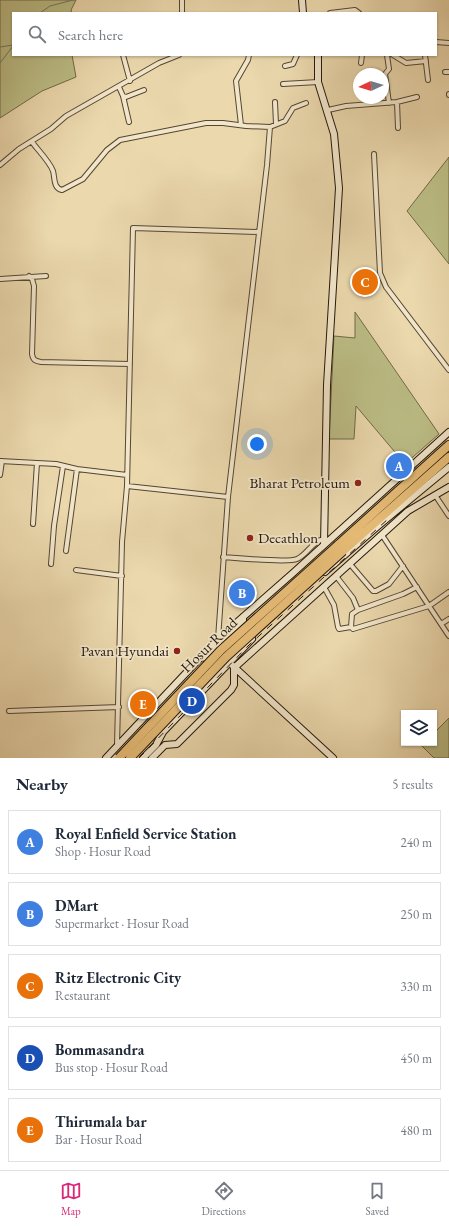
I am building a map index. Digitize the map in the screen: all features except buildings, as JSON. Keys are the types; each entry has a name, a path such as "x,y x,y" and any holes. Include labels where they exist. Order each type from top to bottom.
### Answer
{"highway":[{"name":"Hosur Road","path":"130,758 226,657 449,445"},
{"name":"Hosur Road","path":"119,758 221,650 449,457"}],"street":[{"path":"182,0 182,12"},
{"path":"302,0 303,12"},
{"path":"338,12 355,10 358,12"},
{"path":"437,42 449,44"},
{"path":"123,56 130,81"},
{"path":"0,165 19,149 51,130 66,116 173,56"},
{"path":"241,125 236,81 249,56"},
{"path":"285,66 293,64 297,56"},
{"path":"318,56 318,82 328,110 334,134 339,188 327,385 324,542"},
{"path":"361,63 362,56"},
{"path":"387,56 389,68"},
{"path":"395,56 406,63 426,61"},
{"path":"425,56 428,80"},
{"path":"283,84 318,82"},
{"path":"119,86 129,122"},
{"path":"123,96 126,97 144,90"},
{"path":"389,103 417,97"},
{"path":"275,102 276,124"},
{"path":"396,102 398,128"},
{"path":"32,142 52,169 57,189 62,190 83,178 108,150 120,140 206,123 270,127 285,121 293,108 306,103"},
{"path":"328,110 346,106 375,104"},
{"path":"270,127 228,497 219,640 234,668 333,758"},
{"path":"374,154 380,273 386,287 449,370"},
{"path":"117,746 122,542 127,486 134,228 259,232"},
{"path":"29,276 32,279 34,286 33,359 41,362 130,364"},
{"path":"0,279 46,276"},
{"path":"106,758 155,704 243,617 324,542 449,432"},
{"path":"0,475 1,461 20,461 127,475"},
{"path":"33,524 37,463"},
{"path":"51,564 54,526 63,466"},
{"path":"143,758 156,745 163,732 250,641 378,526 449,467"},
{"path":"66,551 77,469"},
{"path":"127,486 228,497"},
{"path":"427,486 449,516"},
{"path":"152,758 165,745 178,744 231,690 234,685 234,668 408,511 449,488"},
{"path":"403,505 408,511"},
{"path":"382,535 449,636"},
{"path":"224,557 283,560 297,559 318,540 324,542"},
{"path":"350,564 373,591 376,591 389,584 403,566"},
{"path":"76,570 122,576"},
{"path":"336,576 353,598 358,610"},
{"path":"324,587 334,605 339,629 351,627 353,629 429,606 449,592"},
{"path":"351,627 352,614 358,610 403,594 417,587"},
{"path":"219,640 243,624 243,617"},
{"path":"441,624 449,619"},
{"path":"239,627 250,641"},
{"path":"9,711 119,707"}],"green space":[{"path":"0,0 76,0 71,10 72,12 12,12 12,56 72,56 76,77 42,91 0,118"},
{"path":"449,157 449,264 407,211"},
{"path":"355,312 439,434 405,464 356,406 354,439 329,439 334,336 355,338"},
{"path":"449,718 449,758 434,758 422,746 437,746 437,730"}],"waterway":[{"path":"41,12 50,6 73,0"},
{"path":"0,47 12,45"},
{"path":"0,63 12,47"}],"railway":[{"path":"139,758 249,645 388,519"}],"place":[{"name":"Ritz Electronic City","path":"365,282"},
{"name":"Royal Enfield Service Station","path":"399,466"},
{"name":"Bharat Petroleum","path":"358,483"},
{"name":"Decathlon","path":"250,538"},
{"name":"DMart","path":"242,593"},
{"name":"Pavan Hyundai","path":"177,651"},
{"name":"Bommasandra","path":"192,701"},
{"name":"Thirumala bar","path":"143,704"}]}
